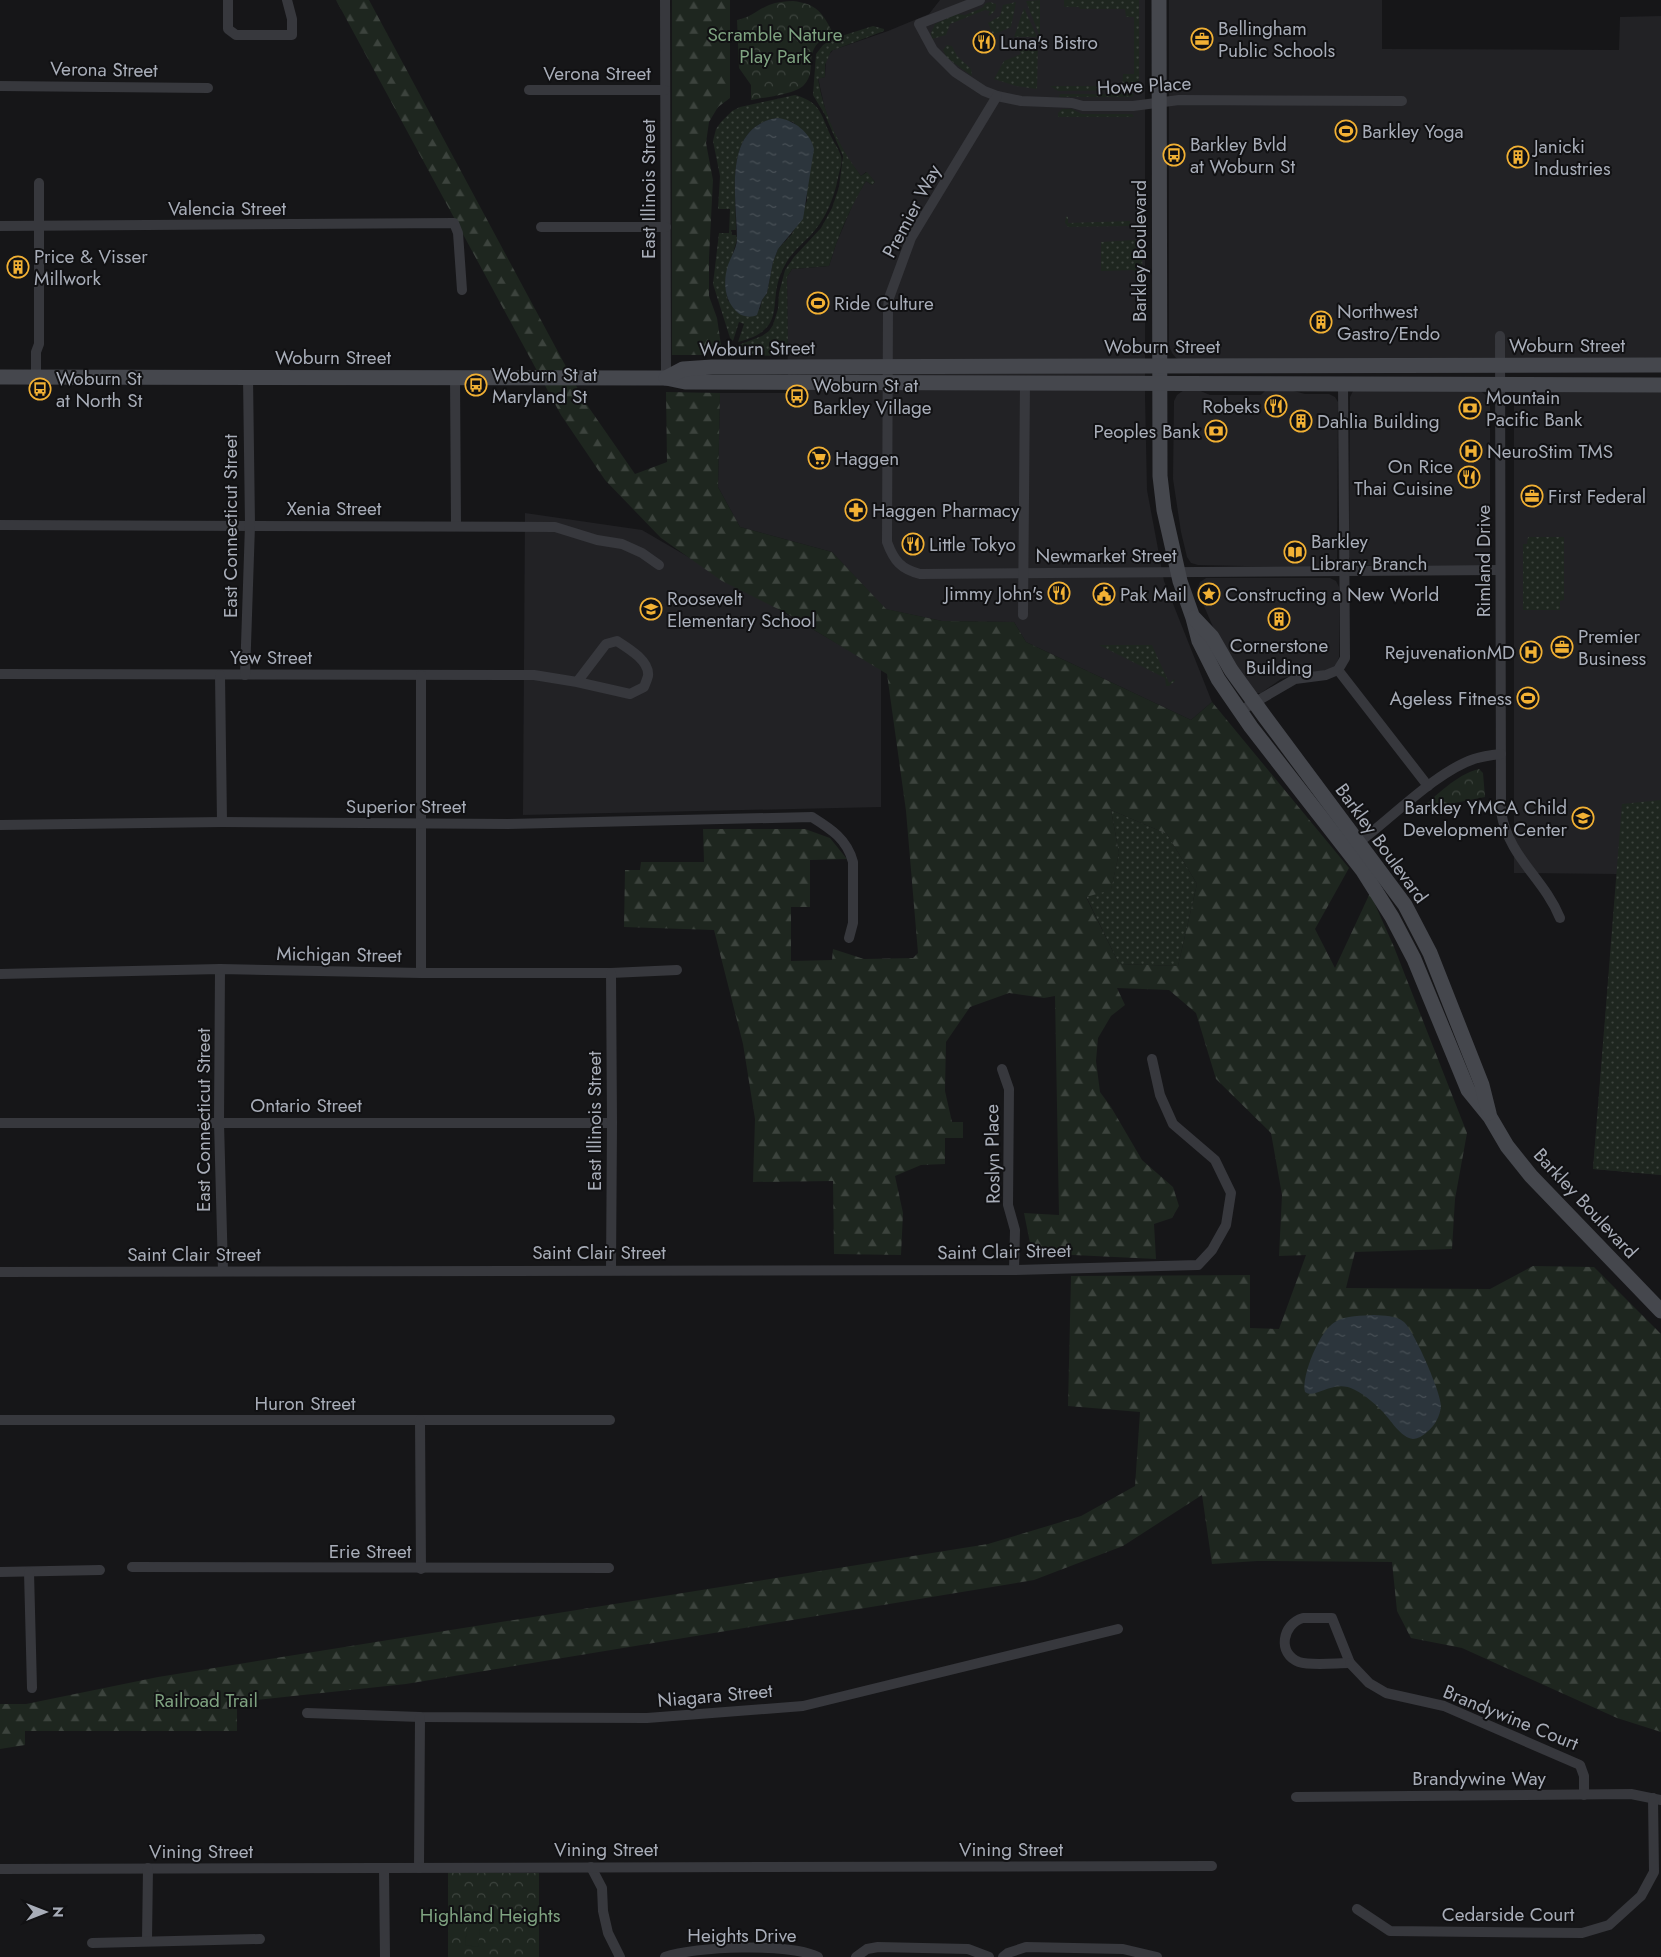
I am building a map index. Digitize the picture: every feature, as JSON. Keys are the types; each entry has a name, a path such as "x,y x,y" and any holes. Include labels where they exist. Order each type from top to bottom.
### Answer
{"main road":[{"name":"Barkley Boulevard","path":"1159,0 1159,445 1161,494 1177,572 1199,641 1218,679 1240,711 1405,905 1430,953 1482,1085 1490,1117 1507,1146 1531,1176 1661,1311"},
{"name":"Woburn Street","path":"666,378 683,369 712,366 1661,365"},
{"name":"Woburn Street","path":"0,376 666,378 685,382 887,383 1661,384"},
{"name":"Barkley Boulevard","path":"1193,618 1212,637 1231,670 1354,847"}],"street":[{"path":"228,0 228,28 236,35 292,35 292,19 287,0"},
{"name":"East Illinois Street","path":"665,0 666,378"},
{"name":"Howe Place","path":"980,0 919,24 933,50 948,66 971,84 997,96 1030,103 1072,103 1083,106 1133,106 1197,100 1224,102 1402,101"},
{"name":"Verona Street","path":"0,86 208,88"},
{"name":"Verona Street","path":"529,90 665,90"},
{"name":"Premier Way","path":"887,383 888,308 903,258 912,238 997,96"},
{"path":"36,377 39,184"},
{"name":"Valencia Street","path":"0,226 454,224 458,233 462,290"},
{"path":"541,227 666,227"},
{"name":"Rimland Drive","path":"1500,336 1501,812 1511,845 1554,903 1560,918"},
{"name":"East Connecticut Street","path":"245,674 250,525 248,377"},
{"path":"456,378 456,526"},
{"name":"Newmarket Street","path":"887,383 887,542 891,553 906,570 920,574 1500,570"},
{"path":"1023,615 1024,383"},
{"path":"1240,711 1295,679 1326,675 1338,670 1345,658 1343,384"},
{"name":"Xenia Street","path":"0,525 555,527 597,540 622,544 642,553 659,564"},
{"path":"617,641 631,650 646,666 648,674 644,688 630,694 577,682 606,644 617,641"},
{"path":"1338,670 1428,786"},
{"name":"Yew Street","path":"0,674 421,674 542,676 577,682"},
{"path":"220,674 222,822"},
{"path":"421,674 421,973"},
{"path":"1354,847 1428,786 1461,765 1474,759 1501,754"},
{"name":"Superior Street","path":"0,824 222,822 421,824 812,817 832,830 851,852 853,862 853,923 849,938"},
{"name":"East Connecticut Street","path":"220,969 219,1123 222,1271"},
{"name":"Michigan Street","path":"0,974 220,969 421,973 611,973 677,970"},
{"name":"East Illinois Street","path":"610,1270 612,1123 611,973"},
{"name":"Saint Clair Street","path":"0,1272 1014,1270 1198,1265 1212,1250 1226,1225 1231,1193 1216,1160 1173,1124 1160,1095 1152,1060"},
{"name":"Roslyn Place","path":"1002,1069 1009,1089 1008,1205 1015,1230 1014,1270"},
{"name":"Ontario Street","path":"0,1122 612,1123"},
{"name":"Huron Street","path":"0,1420 610,1420"},
{"path":"420,1420 421,1569"},
{"name":"Erie Street","path":"132,1567 609,1568"},
{"path":"0,1572 100,1570"},
{"path":"30,1572 32,1688"},
{"name":"Brandywine Court","path":"1350,1662 1299,1662 1292,1658 1286,1648 1287,1630 1296,1620 1303,1618 1332,1618 1350,1662 1369,1683 1386,1693 1444,1706 1576,1762 1580,1765 1584,1776 1584,1795"},
{"name":"Niagara Street","path":"306,1713 420,1717 647,1718 803,1706 1118,1629"},
{"path":"419,1868 420,1717"},
{"name":"Brandywine Way","path":"1296,1796 1631,1794 1657,1799"},
{"name":"Cedarside Court","path":"1358,1909 1390,1931 1582,1933 1609,1925 1641,1896 1654,1872 1657,1799"},
{"name":"Vining Street","path":"0,1869 1212,1866"},
{"path":"591,1867 602,1888 603,1911 608,1933 620,1957"},
{"path":"147,1940 148,1868"},
{"path":"384,1868 385,1957"},
{"path":"92,1943 147,1940 260,1940"},
{"path":"856,1957 867,1949 878,1947 968,1949 989,1957"},
{"path":"1003,1957 1008,1953 1026,1948 1123,1949 1157,1957"},
{"name":"Heights Drive","path":"665,1957 697,1949 765,1953 789,1949 810,1953 818,1957"}],"shaded area":[{"path":"940,0 1145,0 1145,395 1147,490 1164,581 1212,702 1191,720 1026,642 1014,622 942,621 885,609 832,552 740,527 718,487 720,393 788,393 787,277 792,269 829,266 855,199 866,181 872,185 875,182 866,172 861,176 850,162 834,134 825,109 818,78 825,77 826,58 833,50 888,31 929,14"},
{"path":"1169,0 1382,0 1382,49 1619,50 1620,17 1661,16 1661,361 1176,358 1169,346"},
{"path":"1661,388 1661,1175 1593,1169 1617,874 1514,873 1514,403 1519,393 1524,390"},
{"path":"1286,389 1305,394 1329,394 1335,397 1338,402 1337,559 1335,564 1330,566 1244,566 1198,565 1191,563 1187,557 1181,532 1173,479 1174,401 1177,395 1184,390 1198,390 1210,395 1261,395 1265,391"},
{"path":"1478,389 1488,397 1490,404 1490,553 1487,562 1479,565 1359,565 1352,563 1349,557 1350,397 1353,391"},
{"name":"Roosevelt Elementary School","path":"525,513 642,530 881,669 881,807 523,815"},
{"path":"1206,578 1330,578 1336,581 1339,587 1339,657 1336,665 1329,670 1281,679 1261,693 1255,693 1220,643 1197,590 1200,582"}],"green space":[{"name":"Railroad Trail","path":"336,0 369,0 585,402 635,474 667,462 666,392 720,393 718,487 740,527 832,552 886,609 942,621 1014,622 1026,642 1191,720 1212,702 1349,868 1315,929 1335,968 1370,893 1394,947 1467,1133 1455,1199 1452,1249 1355,1252 1346,1288 1490,1289 1533,1266 1594,1267 1661,1334 1661,1732 1617,1718 1462,1648 1411,1638 1397,1611 1392,1562 1257,1561 1212,1564 1202,1495 1123,1546 1034,1580 406,1684 237,1702 237,1731 25,1731 25,1745 0,1749 0,1704 26,1704 158,1677 988,1544 1081,1516 1135,1486 1140,1412 1068,1406 1071,1276 1250,1275 1250,1328 1279,1329 1306,1255 1279,1256 1282,1195 1271,1133 1216,1079 1196,1013 1169,990 1117,988 1125,1005 1111,1016 1098,1038 1096,1061 1100,1092 1142,1160 1173,1187 1179,1206 1172,1218 1154,1224 1156,1259 1032,1253 1024,1213 1059,1215 1055,996 1044,998 1009,993 970,1007 946,1042 945,1091 952,1122 963,1122 963,1138 945,1138 945,1164 921,1165 895,1176 903,1213 901,1255 834,1254 833,1181 753,1182 755,1119 743,1044 714,930 624,927 625,870 640,870 641,862 704,862 703,829 805,829 830,838 847,859 810,860 810,907 791,907 791,961 832,960 833,949 864,959 913,958 918,953 906,811 887,674 786,613 722,581 661,538 605,480 561,415","holes":["1111,810 1167,834 1197,884 1178,966 1119,964 1086,897 1111,890 1119,853"]},
{"path":"672,0 730,0 730,98 718,107 709,122 706,143 713,180 709,296 717,318 721,345 704,355 672,355"},
{"path":"1040,0 1040,37 1026,1"},
{"path":"1064,0 1139,0 1139,86 1136,90 1058,91 1050,86 1122,86 1123,74 1134,74 1134,17 1126,17 1125,9 1064,7"},
{"name":"Scramble Nature Play Park","path":"793,1 808,4 818,10 833,33 816,45 811,59 808,79 804,85 787,93 751,100 751,85 739,68 737,20 746,18 772,4"},
{"path":"1016,2 1011,27 993,35 988,23 1000,16 1003,5"},
{"path":"986,3 996,4 996,8 990,15 988,16 990,11 985,10 950,24 946,35 932,39 931,33 935,24 957,14 965,15 982,8"},
{"path":"1024,8 1037,37 1014,37"},
{"path":"873,26 884,29 884,31 831,51 825,65 825,77 818,79 828,118 839,142 861,176 867,172 875,182 872,185 866,181 860,191 845,222 829,266 792,269 787,277 788,352 782,356 735,355 732,351 733,347 762,336 773,325 785,270 794,257 821,228 832,208 839,187 843,156 825,115 813,95 816,54 823,45 832,39"},
{"path":"1015,40 1038,40 1037,89 1016,86 994,79 1004,61 1021,54"},
{"path":"947,45 952,46 957,56 971,69 972,76 947,58 943,50"},
{"path":"1060,94 1134,94 1132,97 1059,97"},
{"path":"795,95 809,101 821,113 840,153 842,162 828,209 815,230 790,257 779,278 771,321 765,329 755,336 738,342 744,324 739,322 733,341 730,338 713,284 719,233 729,233 730,209 718,209 720,176 713,141 716,129 721,122 732,111 740,107","holes":["777,118 793,122 807,136 807,201 792,234 778,249 773,262 767,293 762,300 760,309 728,301 726,276 737,239 736,235 732,235 731,230 736,230 735,179 741,147 748,134 760,124"]},
{"path":"1062,109 1072,109 1082,114 1132,114 1134,117 1058,117 1058,113"},
{"path":"1066,216 1068,217 1068,223 1130,221 1130,226 1068,227 1065,223"},
{"path":"1134,240 1142,246 1139,246 1139,249 1142,249 1143,304 1140,310 1140,278 1138,273 1133,270 1101,271 1101,242"},
{"path":"1528,537 1564,537 1564,600 1560,601 1560,610 1523,610 1523,544 1527,544"},
{"path":"1099,645 1152,645 1169,683 1174,679 1175,681 1166,686 1165,678"},
{"path":"1479,769 1483,773 1485,797 1419,810 1454,781"},
{"path":"1661,800 1661,1175 1593,1169 1622,804"},
{"path":"1111,810 1167,834 1197,884 1178,966 1119,964 1086,896 1111,889 1119,853"},
{"name":"Highland Heights","path":"448,1872 539,1873 539,1957 448,1957"},
{"path":"468,1920 481,1921 478,1947 465,1945"}],"water":[{"path":"777,118 795,124 805,132 814,149 803,219 778,249 773,262 767,293 762,300 757,315 746,316 738,313 732,306 727,295 725,283 728,265 737,242 736,167 740,149 747,135 759,124"},
{"path":"1374,1315 1394,1317 1404,1322 1420,1349 1437,1388 1441,1406 1438,1417 1435,1424 1423,1436 1413,1439 1404,1435 1376,1405 1355,1390 1347,1387 1332,1387 1309,1394 1305,1392 1306,1375 1313,1354 1323,1334 1329,1327 1344,1318"}],"place":[{"name":"Bellingham Public Schools","path":"1202,39"},
{"name":"Luna's Bistro","path":"984,42"},
{"name":"Barkley Yoga","path":"1346,131"},
{"name":"Barkley Bvld at Woburn St","path":"1174,155"},
{"name":"Janicki Industries","path":"1518,157"},
{"name":"Price & Visser Millwork","path":"18,267"},
{"name":"Ride Culture","path":"818,303"},
{"name":"Northwest Gastro/Endo","path":"1321,322"},
{"name":"Woburn St at Maryland St","path":"476,385"},
{"name":"Woburn St at North St","path":"40,389"},
{"name":"Woburn St at Barkley Village","path":"797,396"},
{"name":"Robeks","path":"1276,406"},
{"name":"Mountain Pacific Bank","path":"1470,408"},
{"name":"Dahlia Building","path":"1301,421"},
{"name":"Peoples Bank","path":"1216,431"},
{"name":"NeuroStim TMS","path":"1471,451"},
{"name":"Haggen","path":"819,458"},
{"name":"On Rice Thai Cuisine","path":"1469,477"},
{"name":"First Federal","path":"1532,496"},
{"name":"Haggen Pharmacy","path":"856,510"},
{"name":"Little Tokyo","path":"913,544"},
{"name":"Barkley Library Branch","path":"1295,552"},
{"name":"Jimmy John's","path":"1059,593"},
{"name":"Pak Mail","path":"1104,594"},
{"name":"Constructing a New World","path":"1209,594"},
{"name":"Roosevelt Elementary School","path":"651,609"},
{"name":"Cornerstone Building","path":"1279,619"},
{"name":"Premier Business","path":"1562,647"},
{"name":"RejuvenationMD","path":"1531,652"},
{"name":"Ageless Fitness","path":"1528,698"},
{"name":"Barkley YMCA Child Development Center","path":"1583,818"}]}
